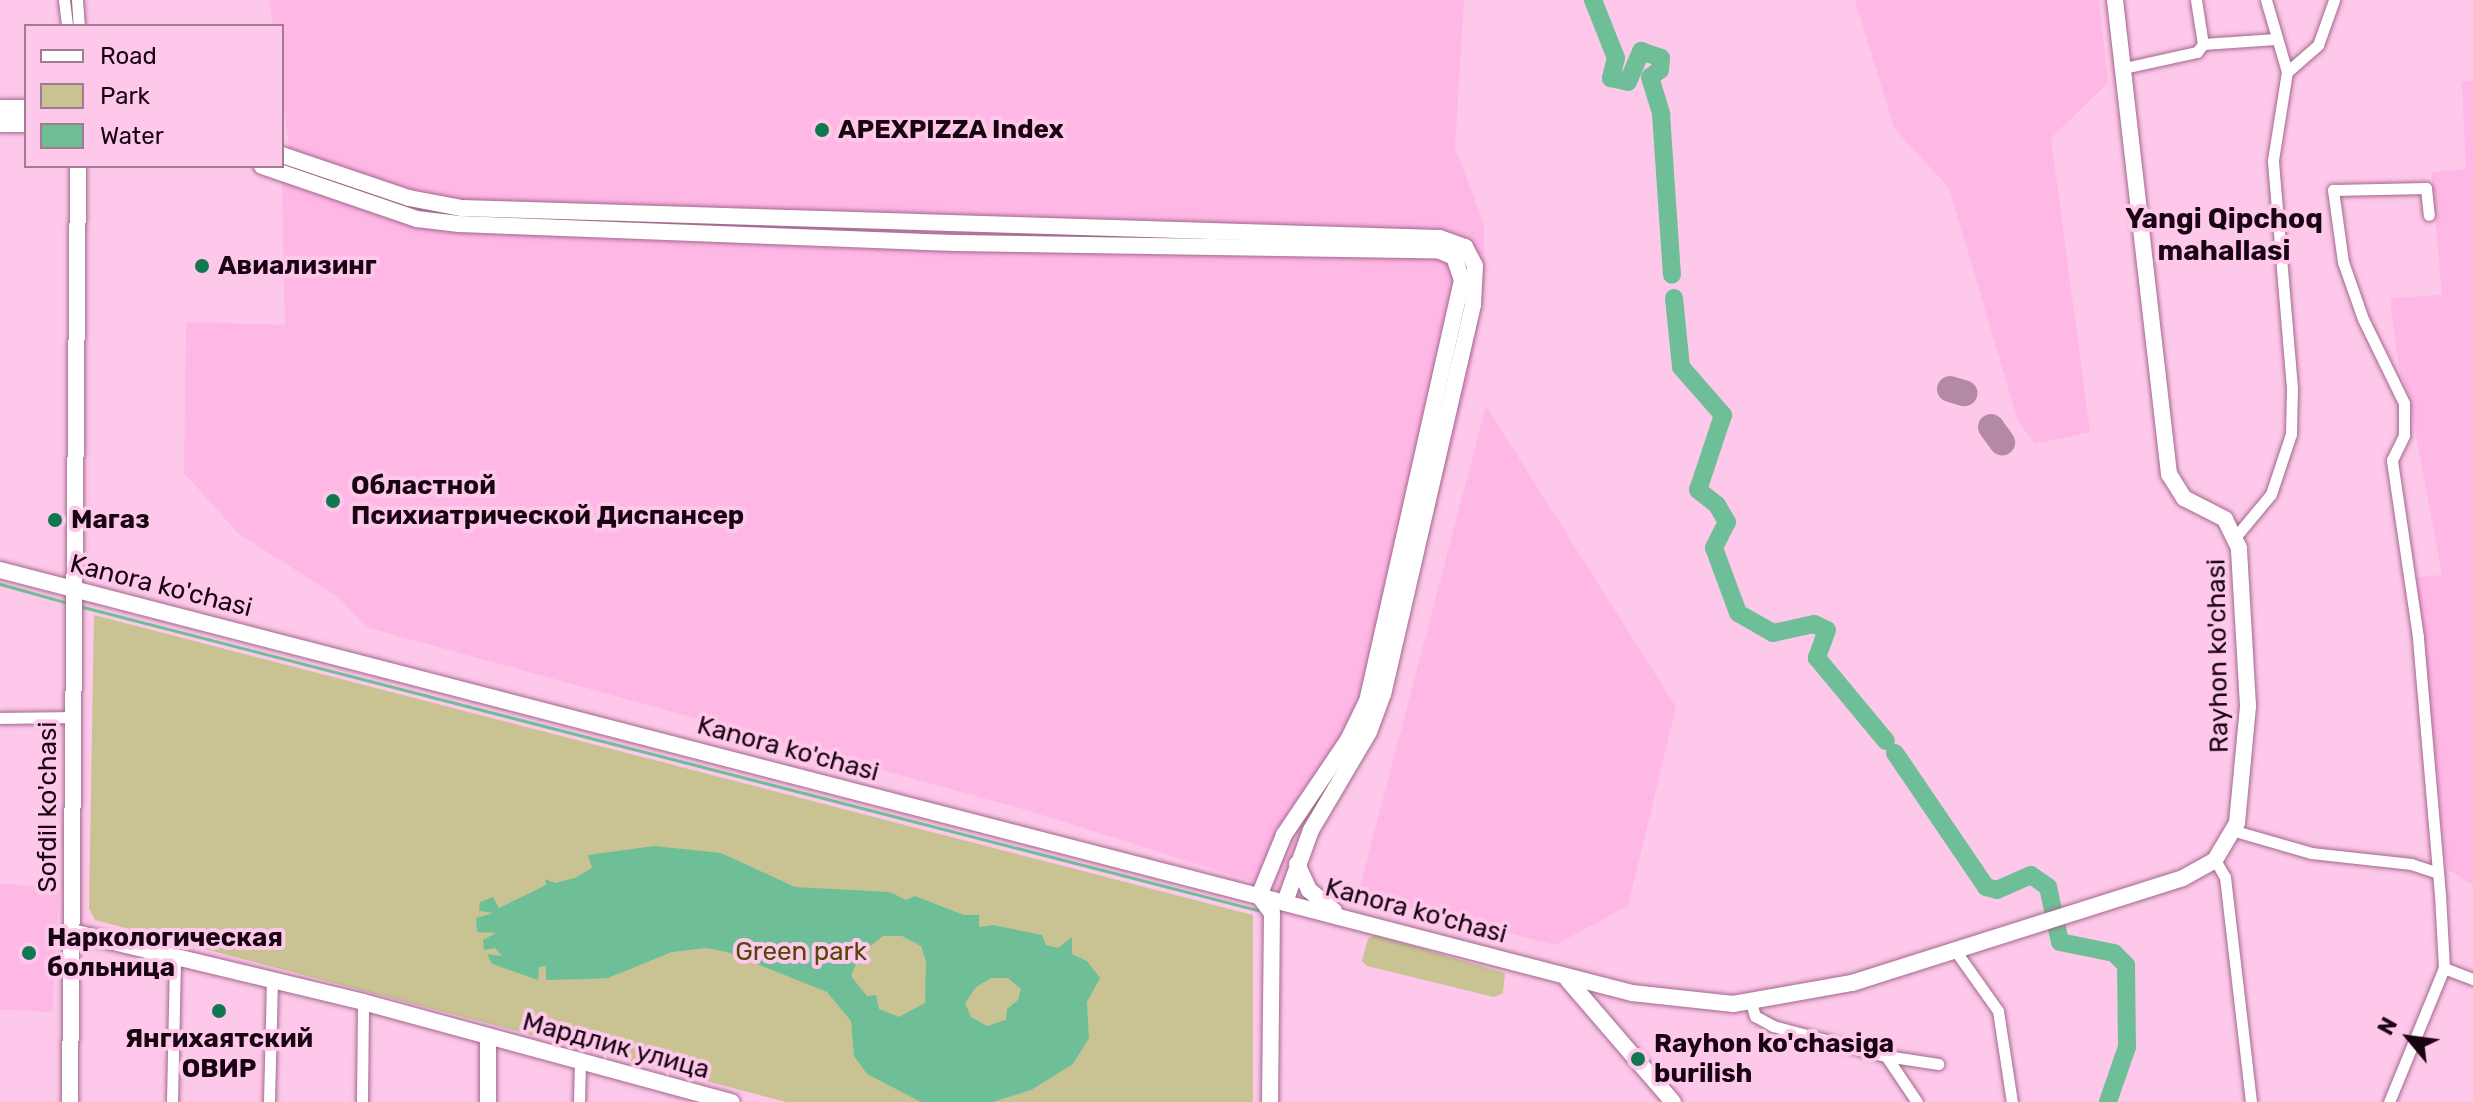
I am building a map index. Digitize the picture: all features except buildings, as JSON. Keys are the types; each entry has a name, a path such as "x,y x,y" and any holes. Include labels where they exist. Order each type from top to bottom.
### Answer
{"street":[{"path":"64,0 67,24"},
{"path":"77,0 79,24"},
{"path":"2115,0 2169,474 2179,494 2220,515 2237,535"},
{"path":"2124,68 2197,52 2203,44 2196,0"},
{"path":"2266,0 2287,72 2318,45 2334,0"},
{"path":"2203,44 2276,39"},
{"name":"Rayhon ko'chasi","path":"1564,977 1632,993 1751,1003 1852,983 1957,953 2183,878 2215,860 2235,831 2248,706 2237,535 2271,494 2291,434 2292,388 2273,174 2287,72"},
{"path":"0,108 24,108"},
{"path":"0,124 24,124"},
{"path":"284,156 409,198 462,208 960,220 1440,238 1459,252 1462,280 1427,518 1380,707 1297,864 1278,908 1270,1102"},
{"name":"Sofdil ko'chasi","path":"70,1102 78,168"},
{"path":"268,168 438,222 888,238 1459,252"},
{"path":"2389,1102 2444,968 2418,637 2392,460 2404,435 2404,403 2363,319 2343,262 2333,190 2426,188 2429,215"},
{"path":"888,238 937,231 960,220"},
{"path":"1259,896 1284,835 1348,740 1367,701 1408,514 1444,404"},
{"path":"1408,514 1427,518"},
{"name":"Kanora ko'chasi","path":"0,570 72,599 1259,896 1278,908 1339,915 1564,977"},
{"path":"0,718 72,717"},
{"path":"2235,831 2311,853 2411,864 2438,873"},
{"path":"2215,860 2225,877 2251,1102"},
{"path":"1297,864 1309,890 1339,915"},
{"name":"Мардлик улица","path":"72,932 363,1002 580,1061 678,1095 732,1102"},
{"path":"1957,953 1998,1011 2012,1102"},
{"path":"172,1102 175,957"},
{"path":"2444,968 2473,979"},
{"path":"1564,977 1613,1028 1673,1102"},
{"path":"269,1102 272,979"},
{"path":"1613,1028 1609,1003 1618,995 1632,993"},
{"path":"362,1102 363,1002"},
{"path":"1751,1003 1755,1016 1773,1026 1886,1056 1938,1064"},
{"path":"488,1036 488,1102"},
{"path":"1886,1056 1917,1102"},
{"path":"579,1102 580,1061"}],"shaded area":[{"path":"269,0 1464,0 1455,147 1484,224 1485,281 1470,377 1377,737 1344,788 1308,819 1280,890 1026,810 366,627 338,597 239,534 184,473 186,322 285,325 282,188 289,145 284,108 284,24 273,24"},
{"path":"1855,0 2099,0 2108,83 2051,138 2090,432 2035,444 2018,421 1949,188 1894,128"},
{"path":"2473,81 2473,885 2447,869 2417,577 2442,575 2408,392 2399,369 2390,298 2442,295 2431,172 2466,169 2462,82"},
{"path":"1486,406 1676,707 1628,906 1555,945 1358,894"},
{"name":"Наркологическая больница","path":"0,884 59,887 52,1012 0,1009"}],"green space":[{"name":"Green park","path":"94,615 1253,915 1253,1102 786,1102 95,920 89,908"},
{"path":"1375,935 1505,973 1503,993 1494,997 1367,966 1362,961 1368,939"}],"water":[{"path":"654,846 721,853 795,887 890,892 906,900 915,896 964,915 979,915 979,927 993,925 1042,935 1046,945 1058,948 1072,937 1072,954 1087,961 1100,978 1087,1002 1089,1038 1073,1064 1031,1090 993,1102 921,1102 867,1074 854,1056 851,1021 827,992 727,952 706,948 672,952 608,978 546,980 546,966 539,967 538,980 492,964 487,954 502,956 495,948 484,950 483,940 496,933 477,932 476,918 493,913 479,911 480,902 493,897 499,908 546,885 545,879 555,883 575,878 592,868 588,855","holes":["883,936 902,936 921,946 926,961 925,1003 899,1017 879,1009 876,995 867,996 851,976 860,954","991,978 1008,978 1021,989 1018,1000 1007,1009 1006,1020 987,1026 971,1017 965,1003 976,987"]}],"waterway":[{"path":"1593,0 1616,58 1611,78 1628,82 1641,51 1661,58 1660,70 1650,77 1661,114 1672,275"},
{"path":"1674,298 1681,367 1723,415 1698,490 1717,505 1727,522 1714,548 1738,613 1773,633 1814,624 1827,630 1817,658 1886,741"},
{"path":"0,584 68,603"},
{"path":"79,606 1257,910"},
{"path":"1895,753 1986,887 1997,890 2031,875 2048,887 2060,942 2114,953 2126,965 2127,1047 2108,1102"}],"taxiway":[{"path":"1950,389 1964,393"},
{"path":"1991,427 2002,442"}],"place":[{"name":"APEXPIZZA Index","path":"822,130"},
{"name":"Авиализинг","path":"202,266"},
{"name":"Областной Психиатрической Диспансер","path":"333,501"},
{"name":"Магаз","path":"55,520"},
{"name":"Наркологическая больница","path":"29,953"},
{"name":"Янгихаятский ОВИР","path":"219,1011"},
{"name":"Rayhon ko'chasiga burilish","path":"1638,1059"}],"district":[{"name":"Yangi Qipchoq mahallasi","path":"2224,235"}]}
